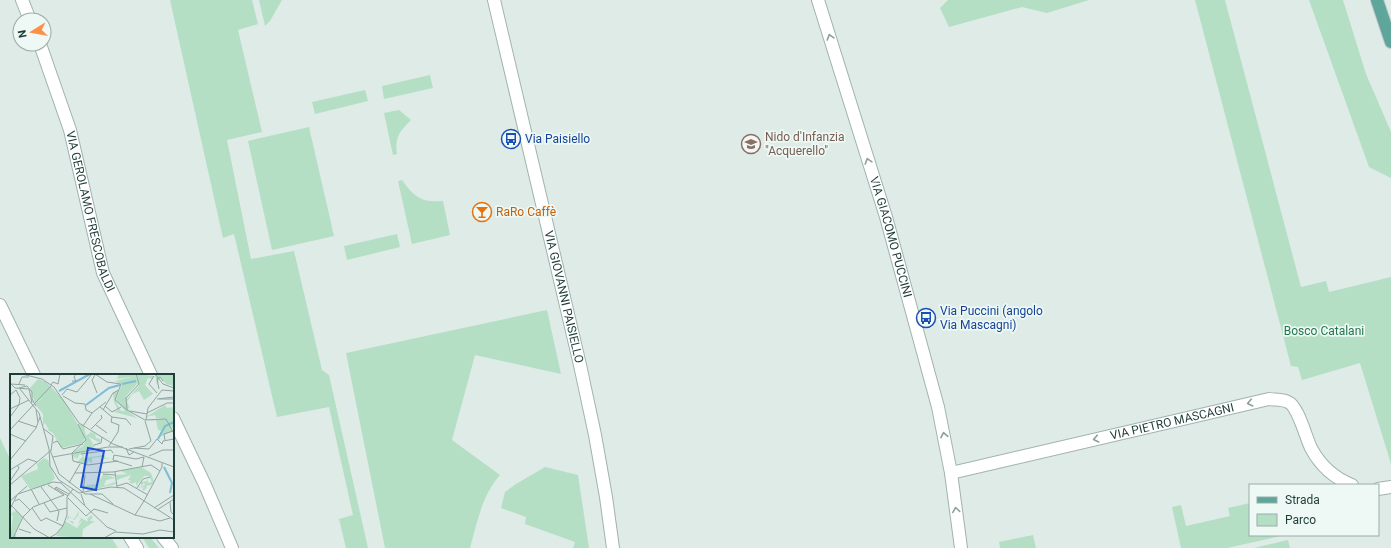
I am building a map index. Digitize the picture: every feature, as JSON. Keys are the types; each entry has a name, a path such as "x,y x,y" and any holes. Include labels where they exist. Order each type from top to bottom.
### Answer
{"main road":[{"path":"1377,0 1391,42"}],"street":[{"path":"22,0 27,12"},
{"name":"VIA GIOVANNI PAISIELLO","path":"494,0 582,372 606,498 612,548"},
{"name":"VIA GIACOMO PUCCINI","path":"818,0 888,225 938,407 951,473 961,548"},
{"name":"VIA GEROLAMO FRESCOBALDI","path":"43,52 70,130 103,273 151,374"},
{"path":"0,305 34,374"},
{"name":"VIA PIETRO MASCAGNI","path":"951,473 1269,399 1288,402 1294,408 1312,449 1326,470 1343,482 1349,484"},
{"path":"174,420 205,485 232,548"},
{"path":"1379,489 1391,487"},
{"path":"131,538 137,548"},
{"path":"164,538 172,548"}],"green space":[{"path":"170,0 252,0 258,24 238,30 262,132 227,140 251,259 294,251 322,370 329,375 368,548 346,548 339,519 353,515 329,407 277,417 234,234 223,238"},
{"path":"259,0 282,0 270,21 265,26"},
{"path":"948,0 1089,0 1047,13 1022,7 949,27 940,8"},
{"name":"Bosco Catalani","path":"1195,0 1225,0 1301,287 1326,281 1329,292 1391,277 1391,464 1360,363 1302,380 1298,367 1291,366"},
{"path":"1309,0 1343,0 1366,74 1391,132 1391,178 1369,167"},
{"path":"430,75 433,88 384,99 382,86"},
{"path":"365,90 368,101 315,114 312,102"},
{"path":"399,110 411,120 403,128 399,135 397,139 397,154 393,155 384,113"},
{"path":"309,127 334,236 272,250 248,141"},
{"path":"402,180 419,198 429,201 443,201 450,235 412,244 398,181"},
{"path":"397,234 400,247 347,260 344,246"},
{"path":"547,310 561,374 475,355 452,440 500,475 484,500 470,548 385,548 346,353"},
{"path":"0,438 10,456 10,538 112,538 118,548 0,548"},
{"path":"545,467 578,475 589,548 573,548 575,542 525,524 526,517 501,508 505,492"},
{"path":"1249,503 1249,536 1281,536 1227,548 1181,548 1172,507 1181,505 1186,526 1230,516 1228,508"},
{"path":"1033,535 1036,548 1000,548 999,542"},
{"path":"143,538 151,538 159,548 149,548"},
{"path":"1288,540 1290,548 1254,548"}],"place":[{"name":"Via Paisiello","path":"511,139"},
{"name":"Nido d'Infanzia \"Acquerello\"","path":"751,144"},
{"name":"RaRo Caffè","path":"482,212"},
{"name":"Via Puccini (angolo Via Mascagni)","path":"926,318"}]}
